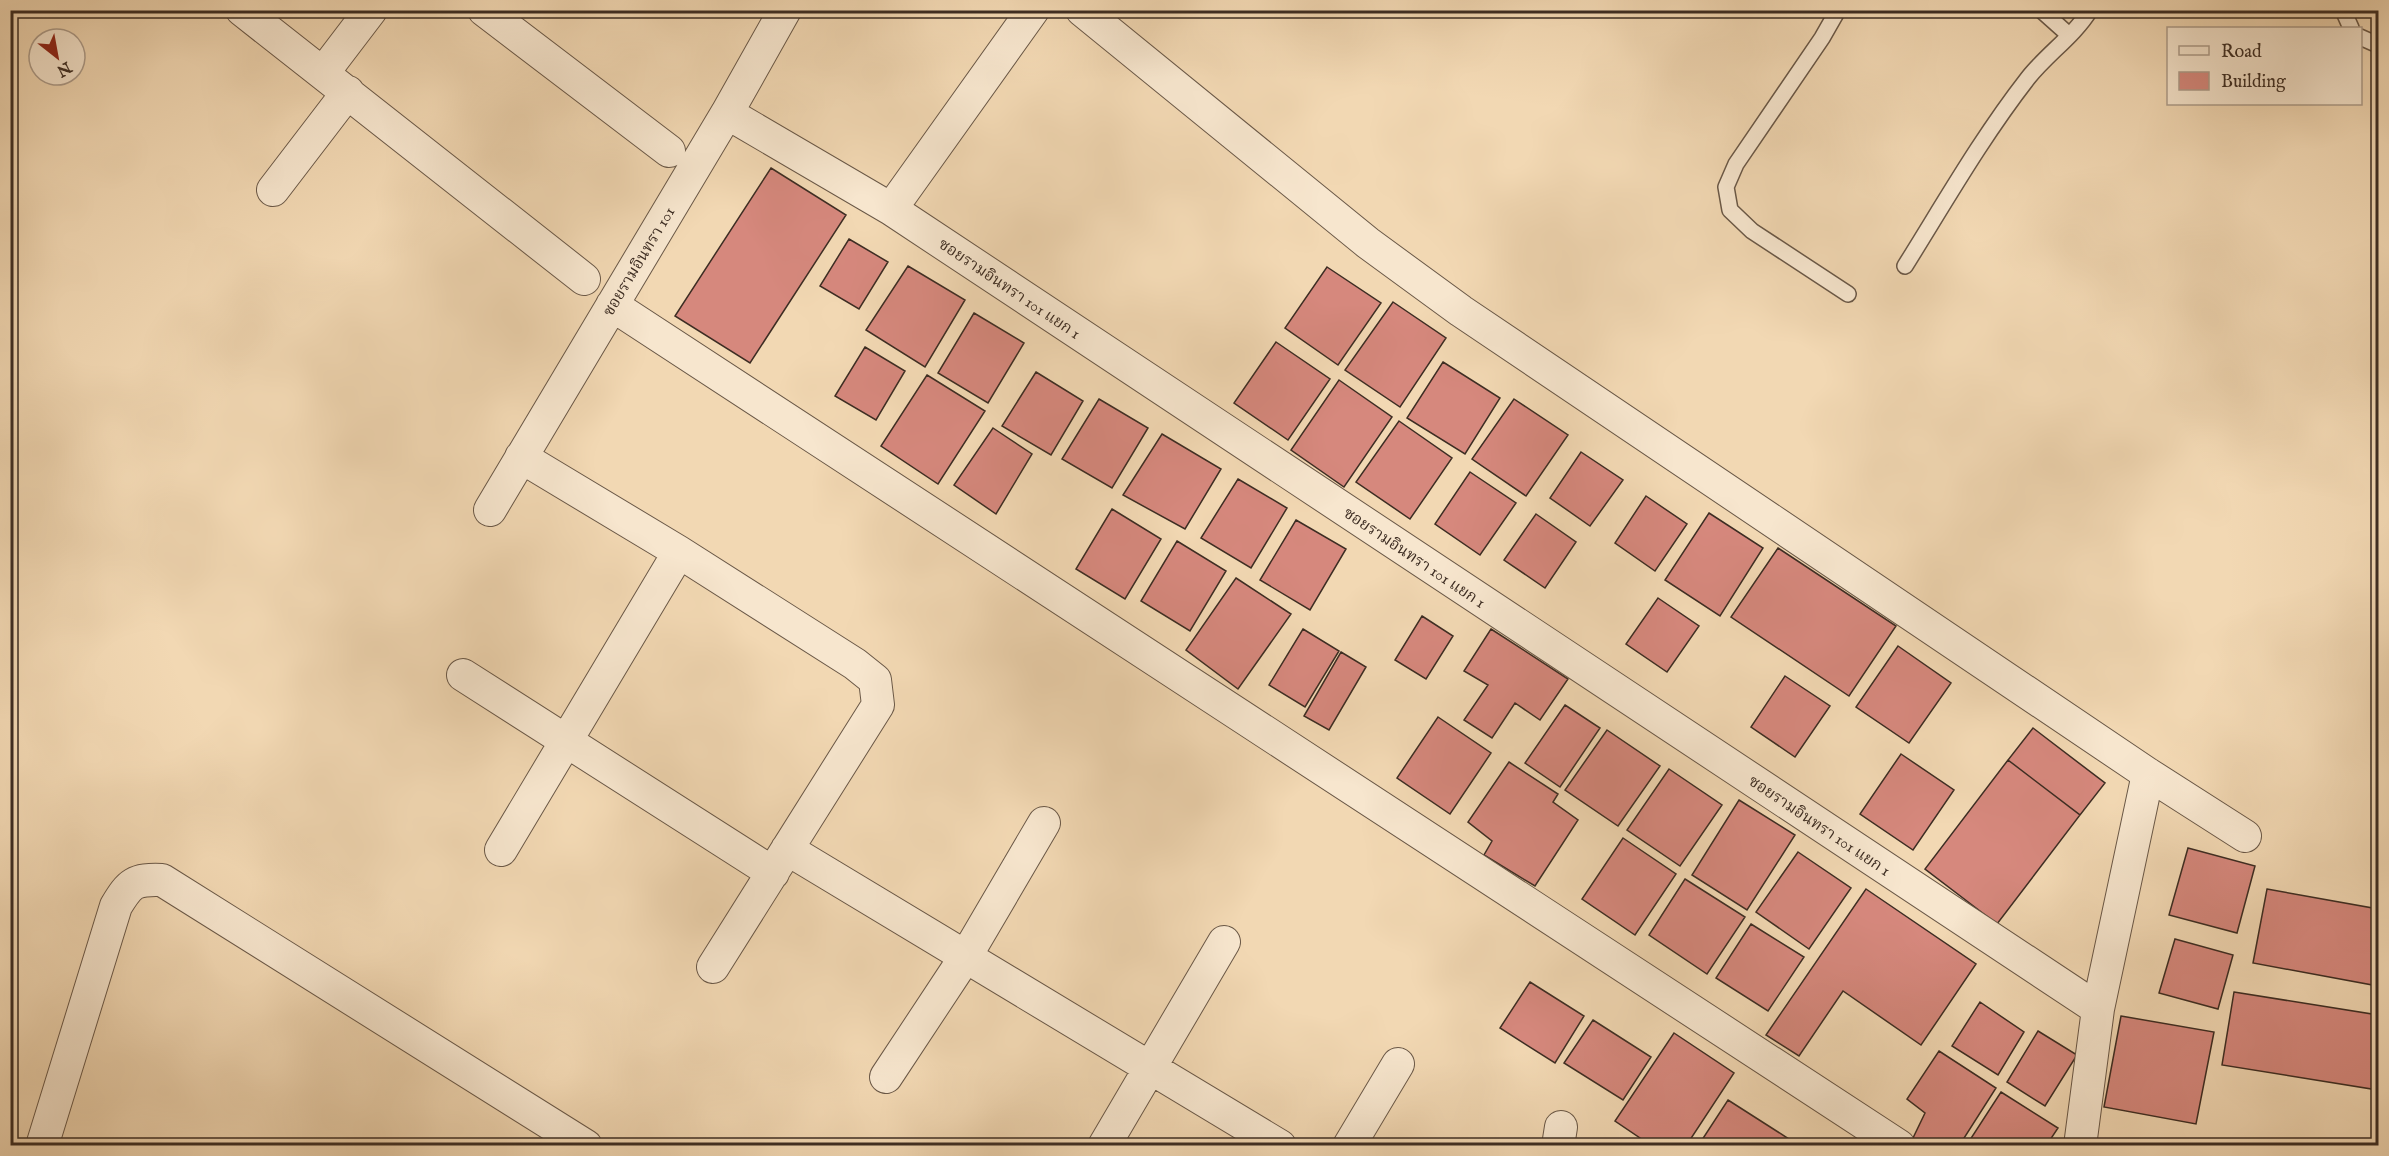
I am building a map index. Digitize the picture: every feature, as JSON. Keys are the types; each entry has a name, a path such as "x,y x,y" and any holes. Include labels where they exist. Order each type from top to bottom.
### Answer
{"street":[{"path":"242,10 584,279"},
{"path":"323,73 371,10"},
{"path":"484,10 669,151"},
{"name":"ซอยรามอินทรา 101","path":"490,510 727,113 785,10"},
{"path":"891,209 1033,10"},
{"path":"1082,10 1368,243 1461,311 2148,774 2245,836"},
{"path":"273,190 348,92"},
{"name":"ซอยรามอินทรา 101 แยก 1","path":"727,113 891,209 2098,1009"},
{"path":"612,305 1899,1146"},
{"path":"521,457 680,552 855,664 875,680 878,705 713,967"},
{"path":"501,850 680,552"},
{"path":"463,675 567,740 780,861 966,956 1280,1146"},
{"path":"2080,1146 2098,1009 2148,774"},
{"path":"886,1077 966,956 1044,823"},
{"path":"42,1146 116,906 127,887 141,879 162,880 586,1146"},
{"path":"1104,1146 1224,942"},
{"path":"1349,1146 1398,1064"}],"lane":[{"path":"1838,10 1822,38 1736,164 1726,187 1730,210 1752,231 1848,294"},
{"path":"2042,10 2069,35"},
{"path":"1905,266 1986,136 2030,75 2083,22 2090,10"},
{"path":"2343,10 2351,27"},
{"path":"2362,37 2379,45"}],"building":[{"path":"771,168 846,215 750,363 675,316"},
{"path":"849,239 888,262 859,309 820,286"},
{"path":"908,266 965,300 925,367 866,330"},
{"path":"1327,267 1381,303 1338,365 1285,328"},
{"path":"1393,302 1446,338 1400,407 1345,370"},
{"path":"974,313 1024,343 988,403 938,373"},
{"path":"1276,342 1330,379 1288,440 1234,403"},
{"path":"865,347 905,371 876,420 835,396"},
{"path":"1443,362 1500,398 1465,454 1407,418"},
{"path":"1036,372 1083,401 1051,455 1002,426"},
{"path":"927,375 985,411 938,484 881,446"},
{"path":"1339,380 1392,417 1344,487 1291,450"},
{"path":"1099,399 1148,428 1112,488 1062,459"},
{"path":"1514,399 1568,435 1526,496 1472,459"},
{"path":"1399,421 1452,458 1410,519 1356,482"},
{"path":"993,428 1032,454 996,514 954,485"},
{"path":"1162,434 1221,469 1185,529 1123,495"},
{"path":"1581,452 1623,480 1590,526 1550,498"},
{"path":"1470,472 1516,503 1480,555 1435,524"},
{"path":"1238,479 1287,508 1251,568 1201,538"},
{"path":"1646,496 1687,524 1655,571 1615,543"},
{"path":"1112,509 1161,539 1125,599 1076,569"},
{"path":"1709,513 1763,548 1720,616 1665,580"},
{"path":"1536,514 1576,542 1545,588 1504,560"},
{"path":"1296,520 1346,549 1310,610 1260,580"},
{"path":"1177,541 1226,571 1190,631 1141,601"},
{"path":"1778,548 1896,626 1849,696 1731,617"},
{"path":"1236,578 1291,614 1238,689 1186,650"},
{"path":"1658,598 1699,626 1667,672 1626,644"},
{"path":"1422,616 1453,636 1426,679 1395,660"},
{"path":"1303,629 1339,651 1305,707 1269,685"},
{"path":"1491,629 1568,679 1540,720 1515,703 1492,738 1464,720 1488,685 1464,671"},
{"path":"1898,646 1951,683 1909,743 1856,707"},
{"path":"1341,652 1366,667 1329,730 1304,716"},
{"path":"1785,676 1830,706 1795,757 1751,727"},
{"path":"1565,705 1600,728 1560,787 1525,763"},
{"path":"1438,717 1491,753 1450,814 1397,778"},
{"path":"2033,728 2105,783 2080,815 2008,760"},
{"path":"1607,730 1660,766 1618,826 1565,790"},
{"path":"1901,754 1954,790 1913,850 1860,814"},
{"path":"2008,760 2080,815 1997,924 1925,869"},
{"path":"1509,762 1558,794 1553,802 1578,820 1535,886 1484,855 1492,841 1468,822"},
{"path":"1669,769 1722,805 1680,866 1627,830"},
{"path":"1739,800 1795,835 1747,910 1692,875"},
{"path":"1623,838 1676,874 1635,935 1582,899"},
{"path":"2188,848 2255,866 2237,933 2169,915"},
{"path":"1798,852 1851,888 1809,949 1756,912"},
{"path":"1685,879 1745,917 1707,974 1649,935"},
{"path":"1866,889 1976,964 1921,1045 1843,991 1799,1056 1766,1035"},
{"path":"2267,889 2378,909 2378,986 2253,963"},
{"path":"1751,924 1804,957 1768,1011 1716,978"},
{"path":"2175,939 2233,955 2218,1009 2159,993"},
{"path":"1530,982 1584,1016 1555,1063 1500,1028"},
{"path":"2234,992 2378,1015 2378,1090 2222,1065"},
{"path":"1980,1002 2024,1032 1998,1075 1952,1046"},
{"path":"2121,1016 2214,1032 2196,1124 2104,1107"},
{"path":"1593,1020 1651,1057 1623,1100 1564,1063"},
{"path":"2038,1031 2077,1055 2045,1106 2007,1082"},
{"path":"1674,1033 1734,1073 1686,1146 1652,1146 1615,1121"},
{"path":"1939,1051 1996,1088 1959,1146 1925,1146 1913,1138 1925,1113 1907,1099"},
{"path":"2001,1092 2058,1128 2046,1146 1966,1146"},
{"path":"1728,1100 1789,1139 1785,1146 1698,1146"}]}
